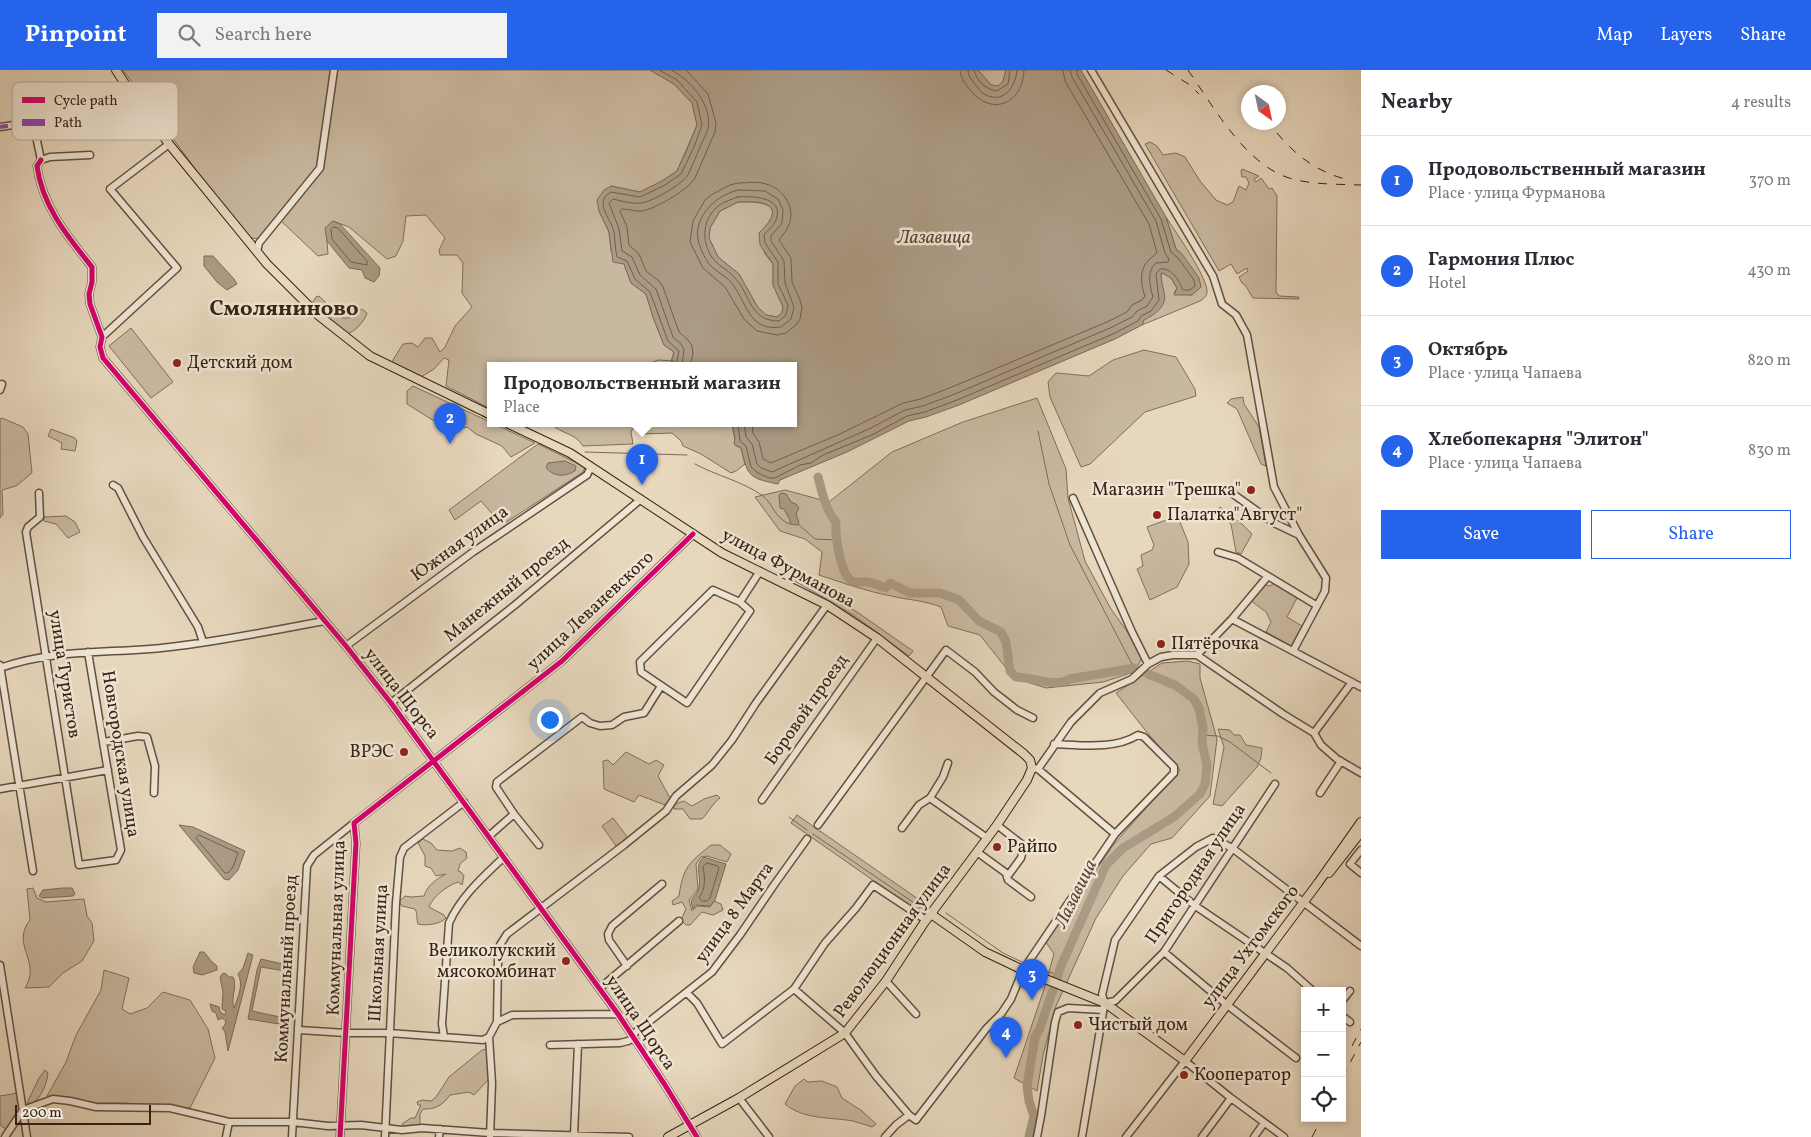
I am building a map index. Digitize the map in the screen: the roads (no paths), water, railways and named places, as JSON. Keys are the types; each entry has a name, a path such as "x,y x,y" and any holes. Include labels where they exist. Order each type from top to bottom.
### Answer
{"main road":[{"path":"116,70 123,82"},
{"path":"166,140 283,282 318,314 370,356 487,413"},
{"name":"улица Фурманова","path":"516,427 570,453 722,553 827,604 878,638 1024,754 1035,768"},
{"name":"Революционная улица","path":"668,1137 739,1098 845,1033 886,980 1035,768"},
{"name":"улица Ухтомского","path":"1185,1061 1304,902 1361,822"},
{"path":"1318,882 1335,867 1361,832"},
{"path":"929,917 985,952 1104,1006 1185,1061"}],"street":[{"path":"257,252 259,243 320,168 334,70"},
{"path":"1091,70 1213,276 1222,304 1236,316 1247,334 1274,486 1299,535 1326,578 1324,591 1292,651"},
{"name":"улица Щорса","path":"37,140 41,160 37,166 38,177 56,220 64,234 92,267 92,282 89,294 90,304 102,337 100,346 103,358 391,702 600,988 697,1137"},
{"path":"102,337 177,268 110,189 169,144"},
{"path":"41,160 50,157 90,155"},
{"name":"Южная улица","path":"346,646 473,552 587,475 591,467"},
{"path":"113,485 118,488 143,537 198,627 203,642"},
{"path":"1226,489 1274,523 1299,535"},
{"name":"улица Туристов","path":"39,493 40,517 28,527 26,532 79,865"},
{"path":"1073,498 1148,664"},
{"name":"Манежный проезд","path":"391,702 515,605 641,499"},
{"name":"улица Леваневского","path":"434,760 562,661 693,534"},
{"path":"1218,552 1238,558 1316,605"},
{"path":"740,602 760,571"},
{"path":"1197,654 1232,619 1268,576"},
{"path":"713,590 740,602 750,611 687,703 661,686 641,672 640,662 713,590"},
{"path":"490,1135 492,1083 489,1037 497,1022 500,945 507,934 666,810 676,796 712,765 732,740 756,703 827,604"},
{"path":"1232,619 1361,687"},
{"path":"33,870 0,667 16,662 88,652 170,647 325,621"},
{"name":"Боровой проезд","path":"762,800 878,638"},
{"path":"818,825 946,650 974,672 994,692 1017,710 1032,718"},
{"name":"Новгородская улица","path":"79,865 116,860 121,850 88,652"},
{"path":"1035,768 1081,711 1100,693 1132,679 1148,664 1161,657 1197,654 1283,714 1314,733 1322,745 1341,761 1361,773"},
{"path":"1314,733 1352,682"},
{"path":"538,845 496,787 497,782 582,717 590,723 600,726 612,726 624,717 644,712 661,686"},
{"path":"794,989 845,1033 876,1076 909,1115 916,1120 986,1029 1001,1014 1011,999 1023,970 1115,834 1174,773 1174,767 1144,736 1138,735 1131,739 1109,744 1086,746 1054,744"},
{"path":"104,742 138,736 147,737 155,766 154,793"},
{"name":"Коммунальная улица","path":"340,1137 356,842 354,823 434,760"},
{"path":"1320,793 1341,761"},
{"path":"902,828 919,805 930,798 943,777 948,763"},
{"name":"улица Фурманова","path":"1035,768 1115,834"},
{"path":"0,789 108,770"},
{"name":"Пригородная улица","path":"1104,1006 1115,1001 1164,952 1275,784"},
{"path":"930,798 987,838"},
{"name":"Школьная улица","path":"385,1137 396,903 400,857 404,848 464,802"},
{"path":"489,836 514,814"},
{"name":"Коммунальный проезд","path":"292,1137 307,866 314,855 354,823"},
{"path":"997,824 1024,846 1021,858 1007,877"},
{"path":"1082,1137 1104,1006 1102,995 1115,940 1159,876 1196,847 1213,838 1232,848 1361,946"},
{"name":"улица 8 Марта","path":"633,1036 712,972 807,839"},
{"path":"1361,850 1350,864 1361,873"},
{"path":"977,852 1006,873 1008,880 1031,897"},
{"path":"444,1037 442,1024 449,923 454,911 466,895 504,857"},
{"path":"1159,876 1194,905 1287,968 1308,987"},
{"path":"627,966 609,940 608,934 612,926 662,884"},
{"path":"687,993 702,1011 722,1044 794,989 825,943 856,908 873,885 929,917"},
{"path":"600,988 679,922"},
{"path":"1164,952 1226,1004 1296,1058"},
{"path":"0,965 27,1137"},
{"path":"886,980 916,1014"},
{"path":"1346,996 1350,990"},
{"path":"1037,1137 1058,1012 1068,1008 1104,1006"},
{"path":"497,1022 512,1015 618,1014"},
{"path":"1346,1019 1350,1022"},
{"path":"299,1030 390,1033 483,1040 489,1037"},
{"path":"550,1045 620,1043 628,1041 633,1036"},
{"path":"574,1136 578,1044"},
{"path":"1185,1061 1284,1137"},
{"name":"улица Ухтомского","path":"1126,1137 1185,1061"},
{"path":"739,1098 769,1137"},
{"path":"1202,1137 1231,1098"},
{"path":"4,1135 23,1110 54,1099 96,1107 170,1108 229,1122 293,1122 328,1126 361,1125 402,1130 422,1128 490,1135 628,1137"},
{"path":"884,1137 909,1115"},
{"path":"226,1137 229,1122"},
{"path":"1254,1137 1264,1123"},
{"path":"439,1137 440,1129"}],"water":[{"name":"Лазавица","path":"650,70 978,70 991,85 998,86 1003,81 1006,70 1081,70 1166,217 1176,249 1182,254 1199,278 1201,287 1192,295 1174,295 1177,288 1171,278 1161,273 1165,298 1162,306 1156,313 1144,320 1142,325 1115,339 959,405 909,421 847,452 780,480 778,484 755,478 748,471 741,448 734,444 735,437 733,427 797,427 797,362 671,362 674,352 664,345 646,294 631,283 624,264 613,262 609,232 599,211 597,200 604,190 611,186 640,192 677,171 697,125 692,103 674,84","holes":["738,202 756,202 768,205 772,213 767,225 759,233 760,245 773,264 773,285 783,307 782,313 777,317 766,315 757,306 739,274 718,257 709,238 710,228 720,211"]},
{"path":"333,221 340,224 380,268 379,276 374,282 365,278 362,270 349,268 327,241 325,228"},
{"path":"204,256 213,256 237,284 227,290 217,282 204,266"},
{"path":"565,461 576,466 575,471 560,475 546,468 548,463"},
{"path":"781,493 786,494 791,502 799,508 796,514 798,525 790,524 784,509 780,508 779,495"},
{"path":"179,825 193,827 245,851 238,870 229,880 224,879"},
{"path":"704,857 726,864 715,900 710,906 696,905 693,909 691,901 698,890 699,864"},
{"path":"72,888 75,894 73,896 42,898 39,896 43,890"},
{"path":"200,952 204,952 217,966 217,970 202,975 194,973 193,967"},
{"path":"248,953 253,955 228,1051 225,1032 222,1028 226,1021 222,1018 218,1020 210,1004 219,1007 220,1012 225,1015 226,1011 222,1009 223,992 220,977 223,973 233,977 234,1008 240,987 238,974 243,968"},
{"path":"261,959 287,965 285,971 261,967 252,1011 280,1017 279,1024 248,1019 257,970"}],"waterway":[{"path":"653,362 658,360 674,361"},
{"path":"459,404 474,412"},
{"path":"482,416 487,418"},
{"path":"505,427 570,457"},
{"path":"1038,431 1049,484 1070,545 1134,668"},
{"path":"585,452 687,455"},
{"path":"695,464 738,482 763,496 780,518 789,524"},
{"name":"Лазавица","path":"818,477 827,507 836,522 837,544 841,563 844,571 852,581 872,583 886,588 890,583 910,593 940,593 959,600 979,621 1001,632 1006,642 1010,671 1016,677 1058,682 1134,668"},
{"path":"799,525 815,539 837,540"},
{"name":"Лазавица","path":"1029,1137 1034,1116 1027,1086 1035,1037 1040,1028 1061,966 1106,865 1123,848 1174,817 1200,794 1205,784 1207,765 1202,743 1203,728 1199,708 1194,699 1175,685 1148,674"},
{"path":"1202,735 1218,736 1230,742 1271,773"},
{"path":"789,817 807,830"},
{"path":"813,834 923,909"},
{"path":"946,913 1003,953 1022,962"},
{"path":"1037,968 1058,975"}],"railway":[{"path":"1166,70 1190,85 1199,94"},
{"path":"1188,70 1231,132 1244,147 1273,171 1289,178 1307,182 1361,185"},
{"path":"1277,133 1309,163 1328,173 1349,180"},
{"path":"1352,1046 1361,1029"},
{"path":"1343,1077 1361,1042"},
{"path":"1312,1137 1320,1122"}],"place":[{"name":"Детский дом","path":"177,363"},
{"name":"Гармония Плюс","path":"450,444"},
{"name":"Продовольственный магазин","path":"642,485"},
{"name":"Магазин \"Трешка\"","path":"1251,490"},
{"name":"Палатка\"Август\"","path":"1157,515"},
{"name":"Пятёрочка","path":"1161,644"},
{"name":"ВРЭС","path":"404,752"},
{"name":"Райпо","path":"997,847"},
{"name":"Великолукский мясокомбинат","path":"566,961"},
{"name":"Октябрь","path":"1032,1000"},
{"name":"Чистый дом","path":"1078,1025"},
{"name":"Хлебопекарня \"Элитон\"","path":"1006,1058"},
{"name":"Кооператор","path":"1184,1075"}],"district":[{"name":"Смоляниново","path":"284,309"}]}
